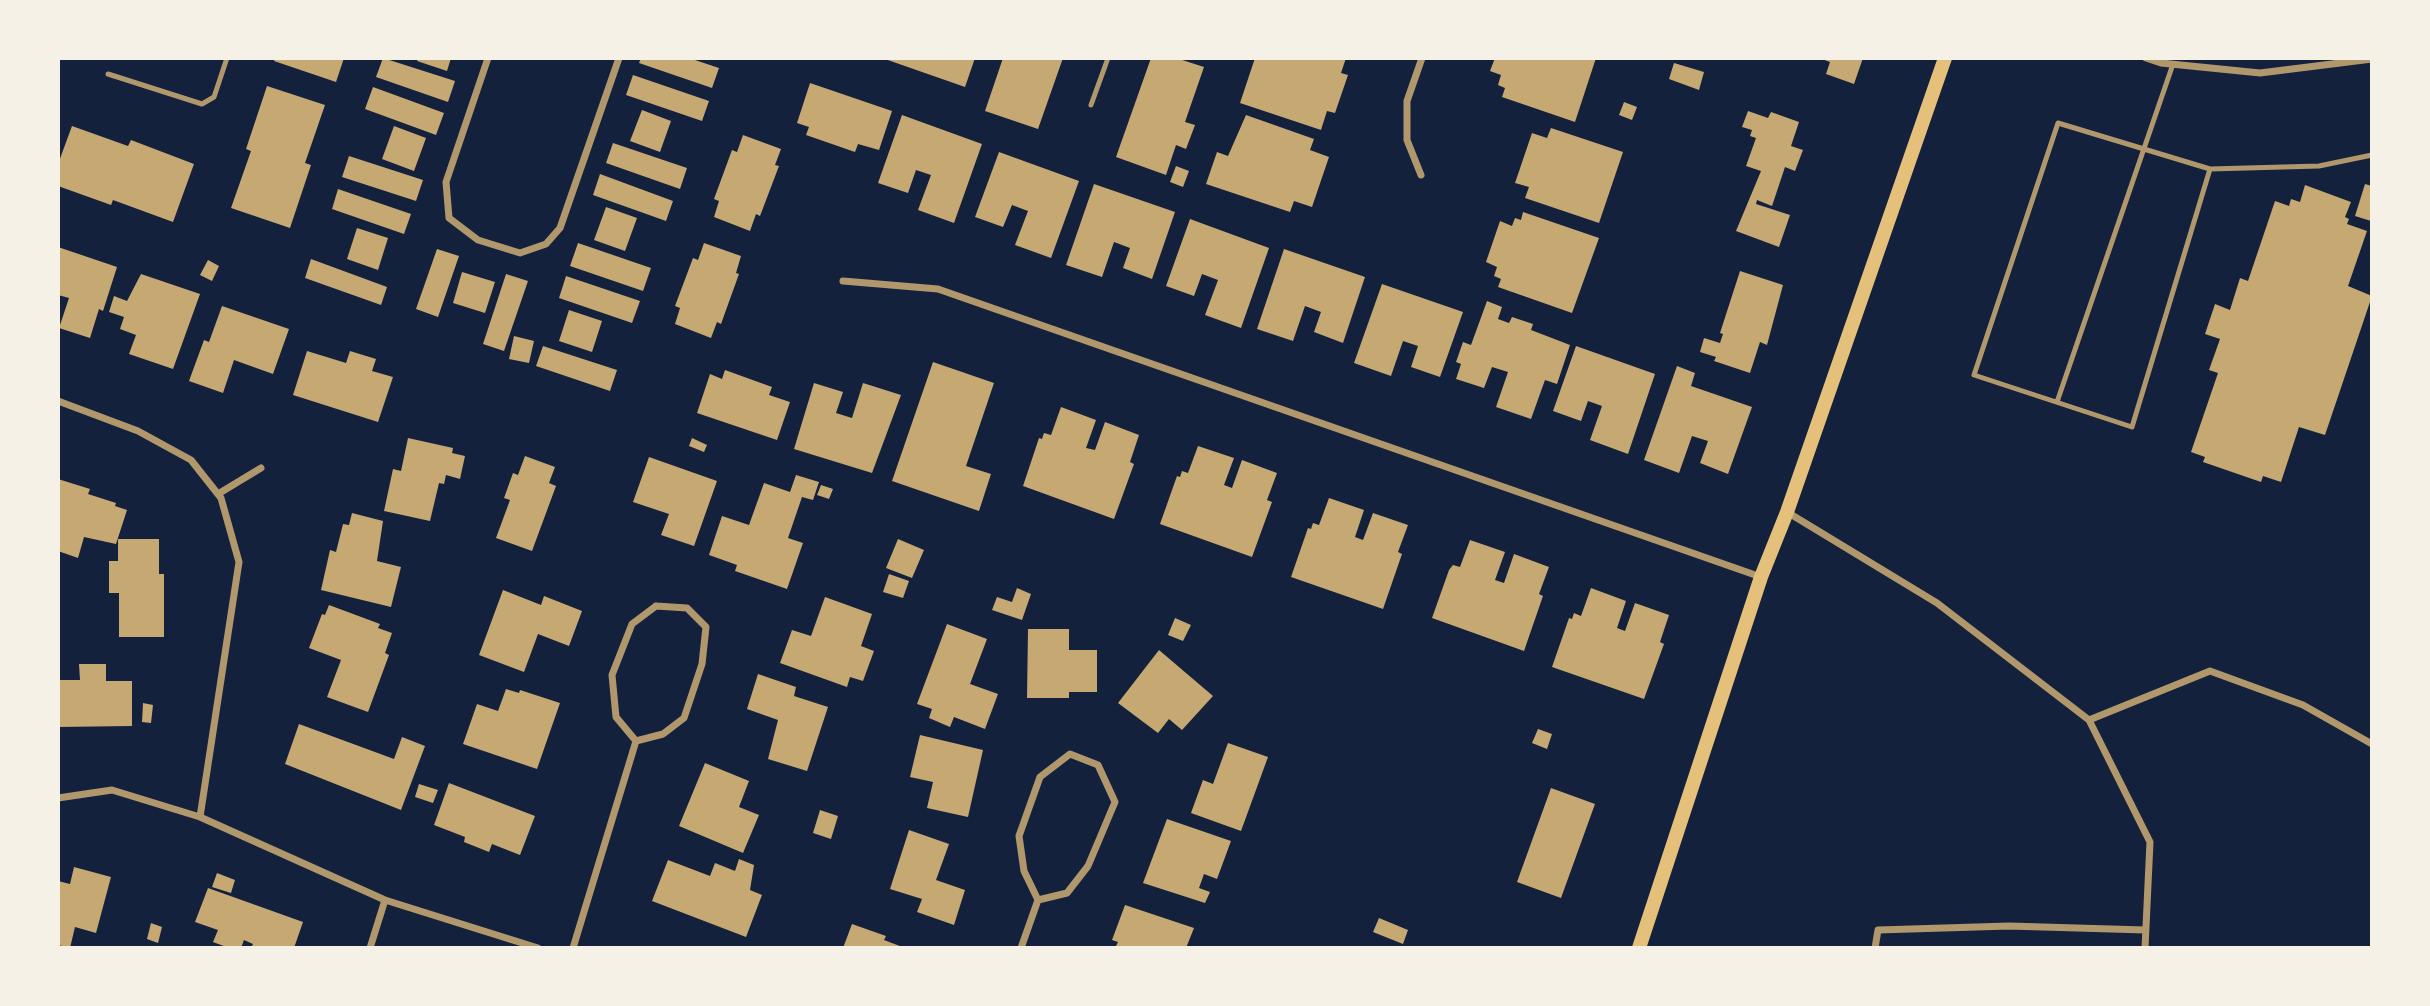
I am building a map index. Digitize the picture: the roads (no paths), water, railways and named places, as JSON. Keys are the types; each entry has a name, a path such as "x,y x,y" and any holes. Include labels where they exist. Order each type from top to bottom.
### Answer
{"main road":[{"path":"1639,948 1761,577 1787,512 1945,58"}],"street":[{"path":"488,58 446,183 449,218 478,240 520,253 546,244 560,228 619,58"},
{"path":"1421,175 1407,139 1407,101 1422,58"},
{"path":"2146,58 2173,64 2260,73 2372,59"},
{"path":"843,281 938,289 1761,577"},
{"path":"58,401 138,431 191,460 218,494 239,562 200,817"},
{"path":"218,494 261,468"},
{"path":"1787,512 1937,603 2090,720 2150,842 2145,948"},
{"path":"656,606 687,608 706,626 702,664 684,718 663,734 636,741 616,717 612,675 632,624 656,606"},
{"path":"2090,720 2210,671 2303,705 2372,744"},
{"path":"573,948 636,741"},
{"path":"1021,948 1038,900 1024,871 1019,836 1040,777 1070,754 1098,765 1115,802 1088,866 1067,893 1038,900"},
{"path":"58,798 112,790 200,817 385,900 538,948"},
{"path":"370,948 385,900"},
{"path":"1875,948 1878,930 2009,926 2145,930"}],"lane":[{"path":"108,74 202,104 214,97 228,58"},
{"path":"1091,105 1108,58"},
{"path":"2057,402 2173,64"},
{"path":"2210,169 2132,427 1974,375 2058,123 2210,169 2319,166 2372,155"}]}
